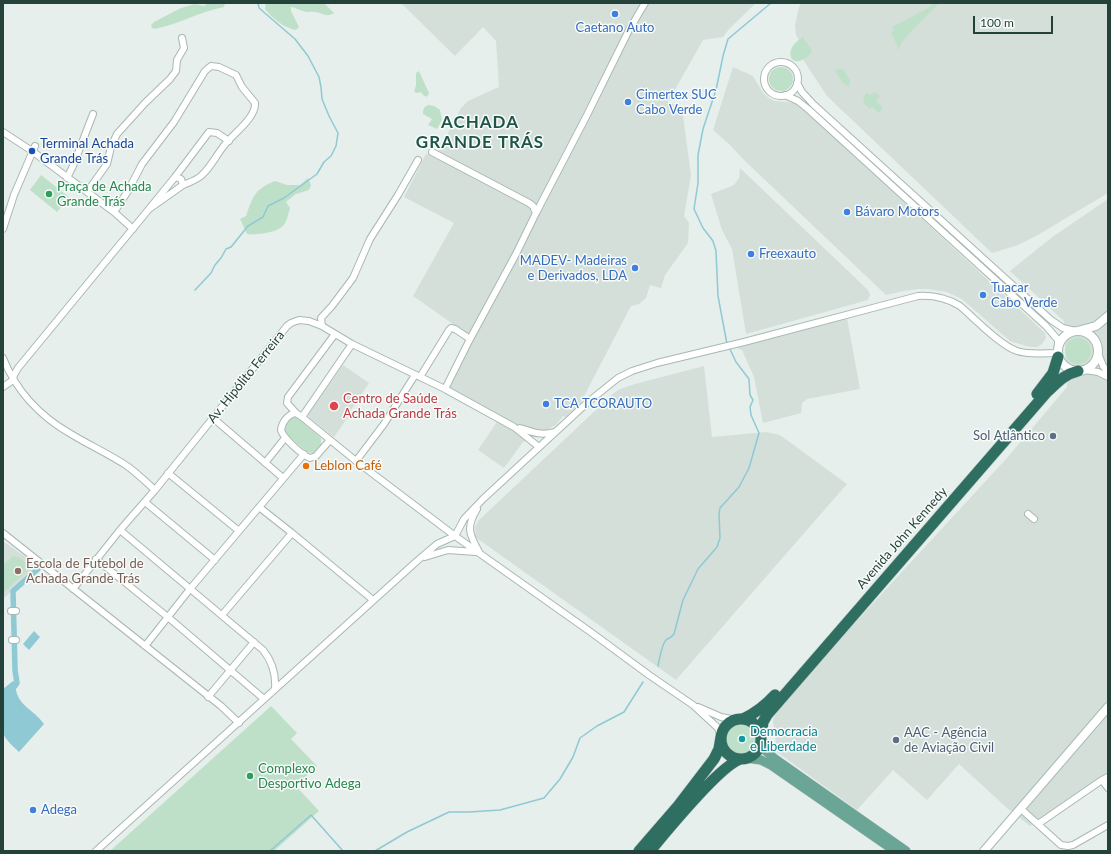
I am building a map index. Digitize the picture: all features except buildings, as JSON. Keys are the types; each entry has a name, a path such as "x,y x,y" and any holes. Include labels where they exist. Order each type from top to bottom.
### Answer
{"highway":[{"name":"Avenida John Kennedy","path":"740,719 752,715 768,703 1017,417 1053,373 1058,352"},
{"name":"Avenida John Kennedy","path":"760,739 763,722 767,715 1047,392 1061,378 1082,371"},
{"path":"639,851 678,806 714,760 726,725 740,719 749,721 755,725 760,739 756,752 733,762 715,778 650,851"},
{"path":"721,737 722,744 729,754 734,758 743,758"}],"main road":[{"path":"1100,324 1097,343 1098,353 1094,363 1082,371 1066,368 1061,363 1058,352 1060,341 1064,336 1100,324 1108,316"},
{"path":"1077,331 1090,334 1097,343"},
{"path":"984,851 1108,707"},
{"path":"760,739 766,751 775,759 906,851"},
{"path":"743,758 761,760 771,765 895,851"}],"street":[{"path":"445,389 516,254 629,30 645,3"},
{"path":"87,192 107,164 117,134 145,102 170,79 176,71 177,60 184,48 182,38"},
{"path":"96,851 417,561 437,544 456,536 464,519 483,499 588,402 618,378 644,367 909,297 928,295 945,299 960,306 1004,344 1016,351 1030,353 1058,352 1058,340 1046,326 808,109 798,101 785,95 774,95 766,88 764,78 768,68 777,63 788,64 795,70 797,75 797,83 802,92 813,104 1051,320 1063,328 1077,331"},
{"path":"114,212 128,191 142,164 174,122 205,71 211,66 219,67 236,75 242,87 255,103 255,108 246,121 223,146 204,173 198,178 183,185 149,209"},
{"path":"785,95 793,90 797,83"},
{"path":"67,178 93,114"},
{"path":"3,132 34,148 67,178 114,212 133,229"},
{"path":"3,387 13,380 18,368 133,229 209,132 216,133 228,141"},
{"path":"3,229 16,190 34,148"},
{"path":"432,152 530,203 536,213"},
{"path":"322,326 320,318 329,310 353,278 370,239 418,160"},
{"path":"175,177 181,179 183,185"},
{"name":"Av. Hipólito Ferreira","path":"73,589 291,322 299,320 309,321 322,326 352,344 445,389 514,427"},
{"path":"356,461 384,424 449,330 451,328 455,329 470,339"},
{"path":"335,334 288,397 288,405 356,461 456,536 649,675 692,704 718,728 721,737"},
{"path":"302,417 352,344"},
{"path":"1098,353 1103,366 1108,372"},
{"path":"3,358 13,380 26,397 43,414 71,434 126,466 155,490"},
{"path":"1082,371 1098,372 1108,377"},
{"path":"296,413 291,414 282,424 282,433 285,438 304,454 310,458 316,456 330,440"},
{"path":"213,418 283,478"},
{"path":"514,427 540,434 549,433 559,429"},
{"path":"514,427 539,447"},
{"path":"264,463 285,438"},
{"path":"145,646 169,618 190,589 304,454"},
{"path":"168,473 239,531"},
{"path":"480,553 472,539 470,525 483,499"},
{"path":"145,502 216,560"},
{"path":"259,507 373,600"},
{"path":"1028,514 1034,519"},
{"path":"120,530 254,642 266,654 272,665 275,676 275,689"},
{"path":"3,533 221,706 239,723"},
{"path":"222,615 292,533"},
{"path":"417,561 433,554 448,550 480,553"},
{"path":"96,559 169,618 264,699"},
{"path":"208,697 254,642"},
{"path":"692,704 721,717 740,719"},
{"path":"1038,824 1105,779 1108,788"},
{"path":"1021,809 1061,845 1068,846 1086,838 1108,825"}],"shaded area":[{"path":"401,3 756,3 729,29 723,37 703,40 668,102 682,108 691,175 684,216 689,223 688,243 665,275 661,288 650,285 646,298 639,304 631,306 581,402 566,417 563,416 556,425 523,442 504,468 478,450 497,422 445,394 472,341 463,331 413,296 454,223 404,197 426,154 435,158 461,108 468,101 499,87 496,41 483,27 455,56"},
{"path":"801,3 1108,3 1108,193 1036,236 1018,245 992,253 827,96 794,46 799,40 796,35 795,26"},
{"path":"733,67 753,76 763,93 770,99 797,104 1045,333 1046,338 1042,344 1037,347 1031,347 1010,341 962,299 947,292 918,289 886,295 713,130"},
{"path":"740,168 868,290 870,295 868,300 746,334 732,249 722,230 711,194 734,185 739,178"},
{"path":"1108,199 1108,774 1030,826 1007,808 959,764 927,800 893,770 857,810 777,752 773,720 778,710 839,640 1007,458 1067,387 1064,321 1010,271 1051,238"},
{"path":"847,318 860,389 807,399 802,403 801,413 763,423 754,377 742,350 737,348"},
{"name":"Centro de Saúde Achada Grande Trás","path":"343,365 369,383 334,437 308,415"},
{"path":"704,366 712,437 766,432 780,435 847,484 676,680 478,539 476,537 475,528 478,521 614,393 620,389 635,384"},
{"name":"Escola de Futebol de Achada Grande Trás","path":"3,541 38,566 3,599"}],"green space":[{"path":"207,3 225,3 224,7 164,27 155,29 152,28 151,25 154,22 181,8 195,4 204,6"},
{"path":"266,3 324,3 334,13 327,15 314,12 304,12 291,7 291,11 299,27 295,30 278,22 271,16 265,9"},
{"path":"934,3 939,3 910,33 900,45 898,51 897,45 891,33 894,31 892,27 928,8"},
{"path":"803,37 812,50 811,53 804,59 794,61 791,58 790,53 796,42"},
{"path":"781,67 790,70 793,79 790,88 781,91 772,88 769,79 772,70"},
{"path":"837,69 843,69 850,80 849,87 843,83 835,71"},
{"path":"419,71 429,93 427,97 421,92 414,92 416,85 416,73"},
{"path":"867,92 869,95 875,92 880,96 876,101 883,108 879,113 872,107 870,109 864,103 863,99"},
{"path":"429,105 440,110 442,120 437,129 428,125 432,119 423,114 424,108"},
{"name":"Praça de Achada Grande Trás","path":"41,175 69,197 57,212 30,190"},
{"path":"308,178 311,185 309,190 296,194 286,202 290,208 283,226 271,232 247,234 240,219 246,216 253,198 259,190 275,181 287,185 300,185"},
{"path":"1078,338 1087,342 1091,351 1087,360 1078,364 1069,360 1065,351 1069,342"},
{"path":"296,417 321,438 321,445 313,453 307,452 284,432 285,426 291,418"},
{"path":"13,556 23,560 30,568 3,593 3,565"},
{"name":"Complexo Desportivo Adega","path":"271,706 297,733 291,739 317,766 296,786 319,811 274,851 110,851"},
{"path":"738,723 744,723 754,730 757,739 756,745 750,752 744,755 738,755 728,748 725,742 725,736 732,726"}],"water":[{"path":"34,631 40,637 29,650 23,644"},
{"path":"13,681 15,682 18,697 21,702 44,724 19,752 7,740 3,732 3,689"}],"waterway":[{"path":"195,290 211,273 226,249 231,247 248,226 263,217 268,206 284,198 317,174 324,162 331,156 336,146 338,133 322,99 319,77 308,56 295,39 259,8 258,3"},
{"path":"727,344 718,296 716,251 713,241 703,228 694,209 698,183 698,155 703,129 716,90 728,39 771,3"},
{"path":"658,666 663,645 666,640 674,634 683,600 698,569 717,547 720,538 720,508 739,487 749,468 759,433 751,415 750,407 753,400 750,395 749,379 736,362 729,347"},
{"path":"15,686 17,683 15,670 13,591 38,569"},
{"path":"375,851 407,832 449,812 500,810 544,798 560,779 573,757 580,738 597,726 624,712 643,682"},
{"path":"270,851 311,815 343,851"}],"place":[{"name":"Caetano Auto","path":"615,14"},
{"name":"Cimertex SUC Cabo Verde","path":"628,102"},
{"name":"Terminal Achada Grande Trás","path":"32,151"},
{"name":"Praça de Achada Grande Trás","path":"49,194"},
{"name":"Bávaro Motors","path":"847,212"},
{"name":"Freexauto","path":"751,254"},
{"name":"MADEV- Madeiras e Derivados, LDA","path":"635,268"},
{"name":"Tuacar Cabo Verde","path":"983,295"},
{"name":"TCA TCORAUTO","path":"546,404"},
{"name":"Centro de Saúde Achada Grande Trás","path":"334,406"},
{"name":"Sol Atlântico","path":"1053,436"},
{"name":"Leblon Café","path":"306,466"},
{"name":"Escola de Futebol de Achada Grande Trás","path":"18,571"},
{"name":"Democracia e Liberdade","path":"742,739"},
{"name":"AAC - Agência de Aviação Civil","path":"896,740"},
{"name":"Complexo Desportivo Adega","path":"250,776"},
{"name":"Adega","path":"33,810"}],"district":[{"name":"ACHADA GRANDE TRÁS","path":"480,133"}]}
